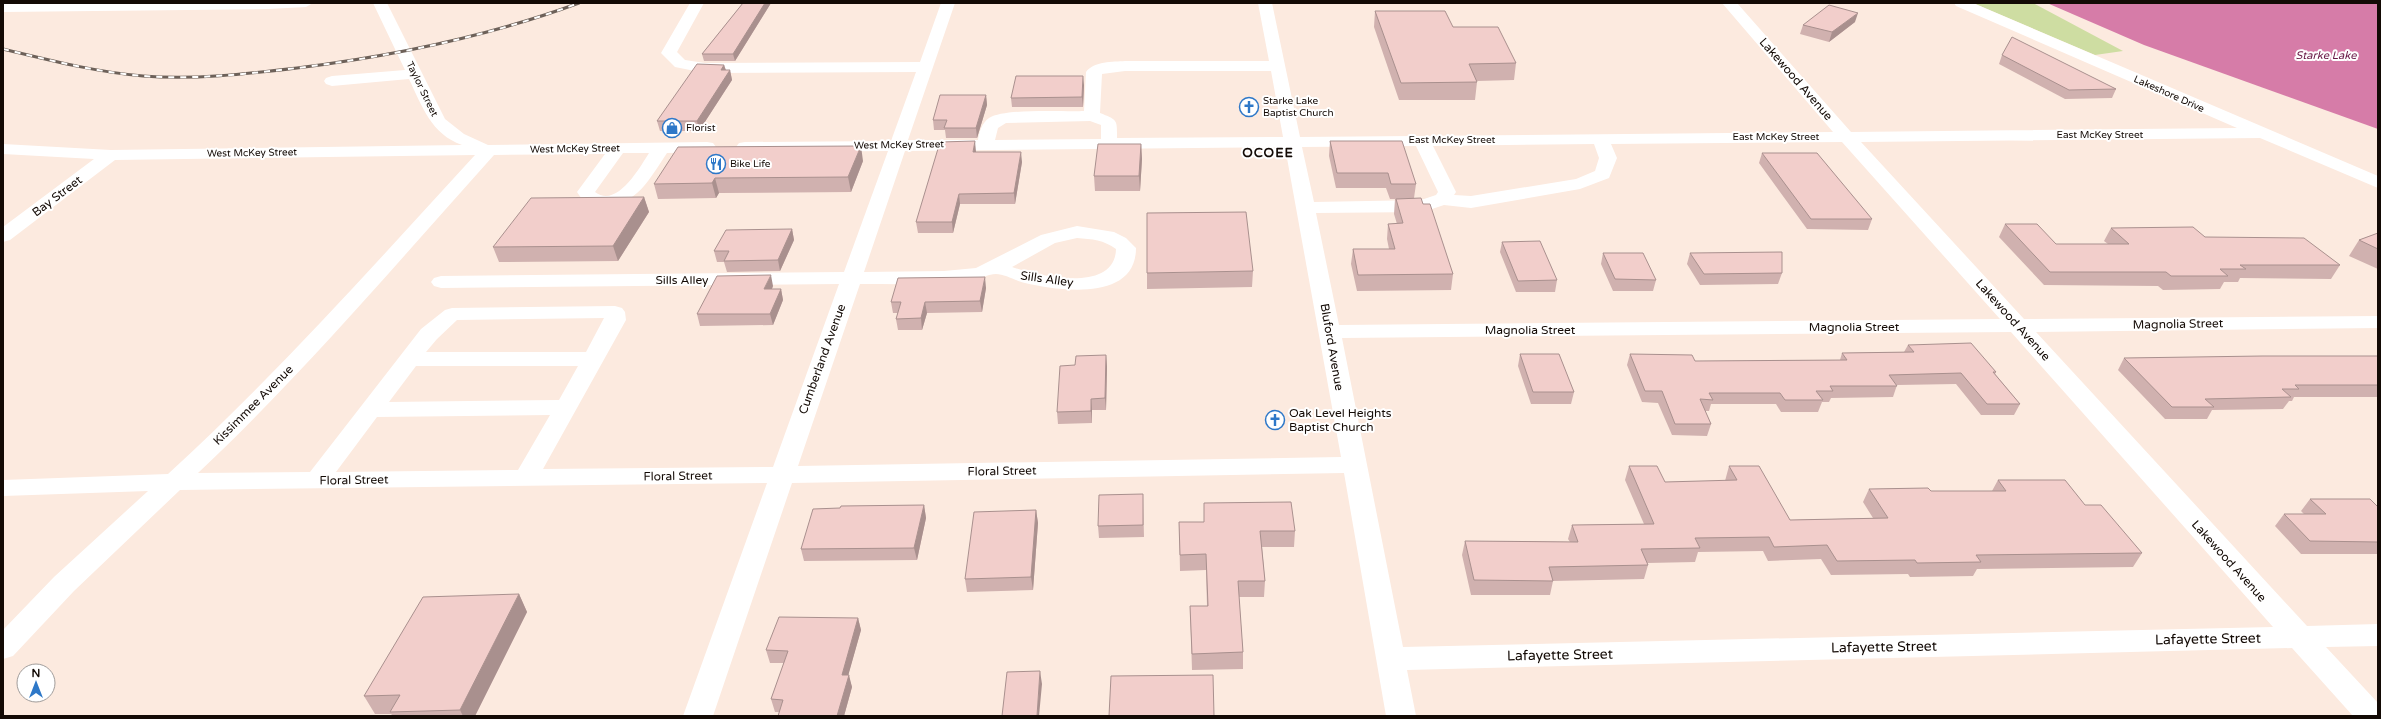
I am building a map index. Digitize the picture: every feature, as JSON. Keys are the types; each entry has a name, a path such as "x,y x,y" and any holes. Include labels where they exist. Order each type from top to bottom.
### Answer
{"street":[{"path":"3,8 133,4 257,6 306,3"},
{"name":"Taylor Street","path":"380,3 438,122 458,138 497,149"},
{"path":"697,3 669,53 680,64 705,68 926,67"},
{"name":"Cumberland Avenue","path":"698,716 781,475 948,3"},
{"name":"Bluford Avenue","path":"1265,3 1330,332 1401,716"},
{"name":"Lakewood Avenue","path":"1729,3 1847,137 2297,637 2371,716"},
{"name":"Lakeshore Drive","path":"1961,3 2378,183"},
{"path":"1092,116 1094,72 1104,68 1125,66 1278,66"},
{"path":"332,81 415,74"},
{"path":"986,144 988,126 993,121 1004,118 1092,116 1109,122 1109,143"},
{"name":"East McKey Street","path":"1292,141 2260,133"},
{"path":"1305,208 1423,206 1442,199 1471,202 1580,184 1603,174 1608,158 1600,139"},
{"path":"1422,140 1447,192 1442,199"},
{"name":"West McKey Street","path":"3,149 111,155 497,149 1292,141"},
{"path":"618,148 586,192 588,196 594,200 614,200 624,197 633,190 661,148"},
{"name":"Kissimmee Avenue","path":"3,648 64,584 229,431 497,149"},
{"name":"Bay Street","path":"3,236 111,155"},
{"name":"Sills Alley","path":"441,282 944,277 980,273 1026,253 1045,239 1062,232 1078,230 1100,234 1118,241 1126,248 1125,262 1117,273 1103,282 1072,284 1020,276 994,267"},
{"path":"317,480 429,334 452,314 615,312 615,320 526,478"},
{"name":"Magnolia Street","path":"1330,332 2378,322"},
{"path":"410,359 593,359"},
{"path":"371,410 566,408"},
{"name":"Floral Street","path":"3,488 173,482 781,475 1354,465"},
{"name":"Lafayette Street","path":"1390,659 2378,635"}],"green space":[{"path":"1973,3 2033,3 2123,51 2095,55"}],"water":[{"name":"Starke Lake","path":"2047,3 2378,3 2378,129 2144,45"}],"building":[{"path":"743,3 765,3 733,54 702,54"},
{"path":"1829,5 1858,13 1832,32 1803,25"},
{"path":"1375,11 1445,11 1453,27 1498,27 1516,63 1469,64 1477,82 1401,83"},
{"path":"2012,37 2116,89 2069,90 2002,55"},
{"path":"697,64 724,65 721,70 730,70 697,121 657,121"},
{"path":"1016,76 1083,76 1082,97 1011,98"},
{"path":"940,95 986,95 976,128 944,128 947,120 933,120"},
{"path":"975,141 973,152 1021,152 1014,193 959,194 952,222 916,222 940,142"},
{"path":"1330,141 1402,141 1416,184 1391,184 1388,173 1337,173"},
{"path":"1098,144 1141,144 1139,176 1094,176"},
{"path":"861,146 848,177 715,178 712,183 654,184 678,147"},
{"path":"1762,153 1817,153 1872,219 1811,219"},
{"path":"644,197 613,246 493,247 531,198"},
{"path":"1421,198 1423,204 1430,204 1453,274 1358,275 1353,249 1395,249 1388,224 1403,223 1396,199"},
{"path":"1246,212 1253,271 1147,273 1147,213"},
{"path":"2005,224 2037,224 2056,244 2129,244 2111,228 2193,227 2205,237 2304,238 2340,265 2240,265 2246,269 2220,269 2228,276 2171,276 2166,272 2050,272"},
{"path":"792,229 778,260 724,261 729,251 714,251 726,230"},
{"path":"2378,233 2378,249 2359,240"},
{"path":"1540,241 1557,280 1518,281 1502,242"},
{"path":"1782,252 1782,273 1704,274 1690,253"},
{"path":"1603,253 1643,253 1656,280 1615,279"},
{"path":"771,275 764,289 781,289 770,314 697,314 717,276"},
{"path":"985,277 980,301 925,302 921,318 896,319 901,302 891,302 898,278"},
{"path":"1971,343 1996,372 1993,372 2020,404 1987,404 1961,373 1889,375 1897,386 1830,386 1833,391 1816,391 1823,400 1785,400 1780,393 1709,393 1713,400 1700,399 1711,424 1675,424 1662,391 1645,391 1630,354 1692,355 1695,361 1847,360 1842,353 1914,352 1908,345"},
{"path":"1520,354 1559,354 1574,392 1533,392"},
{"path":"1106,355 1105,398 1091,399 1091,411 1057,412 1060,366 1075,365 1076,356"},
{"path":"2378,356 2378,385 2295,385 2299,389 2282,389 2291,397 2205,399 2214,407 2172,407 2124,358"},
{"path":"1629,466 1657,466 1665,482 1737,480 1729,466 1759,466 1790,520 1888,518 1869,489 1928,488 1931,491 2006,491 1998,480 2065,480 2085,505 2101,505 2142,553 1976,555 1981,562 1917,563 1915,560 1837,561 1827,545 1774,547 1769,537 1695,538 1700,548 1641,549 1648,565 1549,567 1553,581 1474,580 1465,541 1578,542 1572,525 1654,524"},
{"path":"1143,494 1143,525 1098,526 1099,495"},
{"path":"2310,499 2370,499 2378,507 2378,542 2310,541 2284,514 2326,514"},
{"path":"1291,502 1295,531 1260,531 1265,581 1238,581 1243,652 1192,654 1190,606 1208,606 1206,554 1180,555 1179,522 1204,522 1204,503"},
{"path":"924,505 914,548 801,549 813,509 840,508 841,506"},
{"path":"1036,510 1031,577 965,579 974,512"},
{"path":"519,594 460,710 390,712 400,695 364,696 423,597"},
{"path":"779,617 858,618 842,675 849,675 837,716 778,716 783,700 771,699 788,651 766,650"},
{"path":"1040,671 1037,716 1002,716 1007,672"},
{"path":"1213,675 1214,716 1109,716 1111,676"}],"railway":[{"path":"3,49 107,72 143,76 201,77 239,74 369,58 440,44 510,26 579,3"}],"place":[{"name":"Starke Lake Baptist Church","path":"1249,107"},
{"name":"Florist","path":"672,128"},
{"name":"Bike Life","path":"716,164"},
{"name":"Oak Level Heights Baptist Church","path":"1275,420"}],"district":[{"name":"OCOEE","path":"1268,153"}]}
